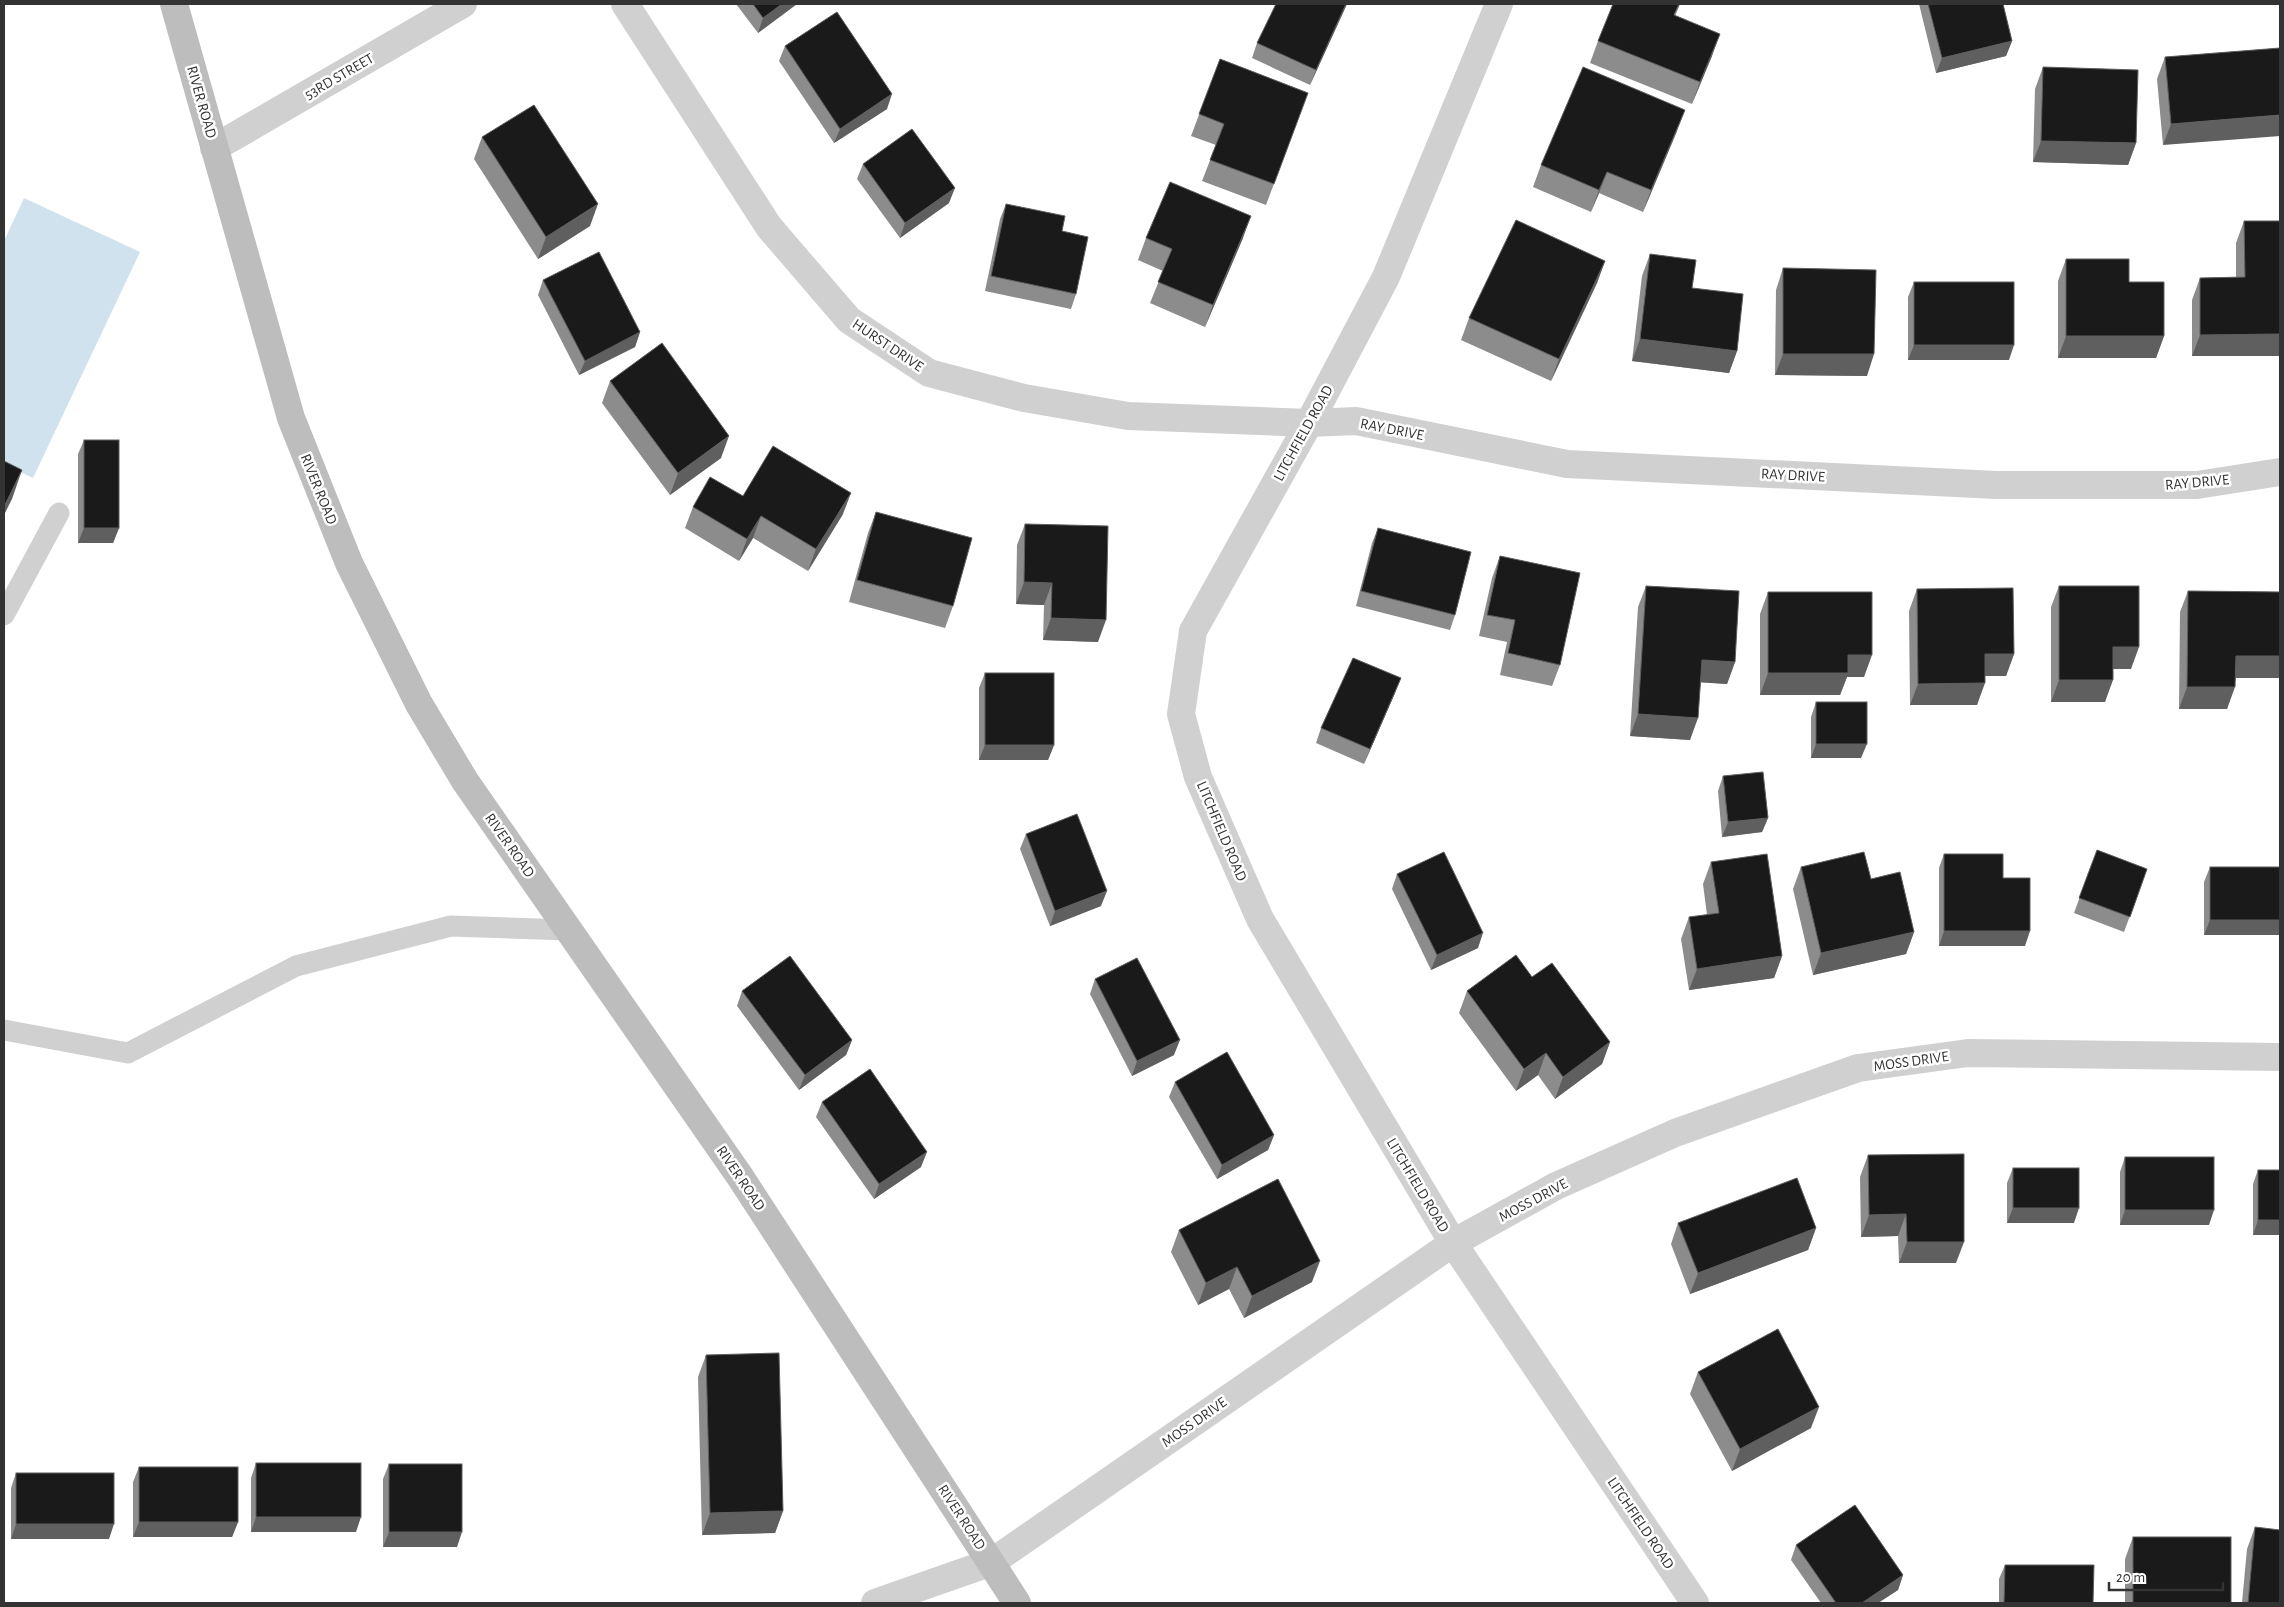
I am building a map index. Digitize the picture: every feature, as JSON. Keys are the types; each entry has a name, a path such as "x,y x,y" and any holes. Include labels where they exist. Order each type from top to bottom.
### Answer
{"main road":[{"name":"RIVER ROAD","path":"174,4 291,418 349,563 419,704 465,781 741,1178 1017,1603"}],"street":[{"name":"53RD STREET","path":"214,148 463,4"},
{"name":"HURST DRIVE","path":"625,4 769,227 849,320 929,373 1024,398 1128,416 1308,424"},
{"name":"LITCHFIELD ROAD","path":"1499,4 1386,277 1308,424 1193,631 1181,714 1198,777 1260,919 1453,1243 1695,1603"},
{"name":"RAY DRIVE","path":"1308,424 1356,421 1567,464 1996,485 2198,485 2280,472"},
{"name":"MOSS DRIVE","path":"875,1603 992,1562 1453,1243 1556,1186 1675,1133 1858,1068 1968,1053 2280,1057"}],"lane":[{"path":"4,615 59,513"},
{"path":"4,1030 128,1053 296,966 451,926 569,930"}],"water":[{"path":"24,198 140,252 33,478 4,464 4,241"}],"building":[{"path":"753,4 782,4 763,18"},
{"path":"1276,4 1346,4 1316,70 1257,43"},
{"path":"1613,4 1679,4 1674,15 1720,34 1700,82 1598,41"},
{"path":"1928,4 2003,4 2012,41 1942,58"},
{"path":"837,12 892,94 840,129 785,46"},
{"path":"2280,48 2280,115 2171,124 2165,57"},
{"path":"1220,59 1308,93 1274,184 1210,160 1224,124 1199,114"},
{"path":"1583,67 1685,110 1651,190 1607,172 1599,190 1541,165"},
{"path":"2043,67 2138,70 2136,143 2041,141"},
{"path":"534,105 598,204 546,237 482,137"},
{"path":"912,129 955,188 905,223 863,164"},
{"path":"1170,182 1251,216 1213,305 1158,282 1172,249 1146,238"},
{"path":"1006,204 1065,216 1062,231 1088,237 1076,294 991,276"},
{"path":"1516,220 1605,261 1559,359 1469,318"},
{"path":"2244,221 2280,221 2280,334 2200,335 2200,278 2245,277"},
{"path":"599,252 640,332 585,361 543,280"},
{"path":"1650,254 1696,260 1692,288 1743,294 1737,351 1640,339"},
{"path":"2066,259 2129,259 2129,282 2164,282 2164,336 2066,336"},
{"path":"1783,268 1876,270 1874,354 1783,354"},
{"path":"1914,282 2014,282 2014,345 1914,345"},
{"path":"662,343 729,436 678,473 610,381"},
{"path":"84,440 119,440 119,528 84,528"},
{"path":"773,446 851,493 816,549 761,516 747,539 693,507 710,477 743,496"},
{"path":"4,461 22,470 4,507"},
{"path":"876,512 972,538 953,606 857,580"},
{"path":"1025,524 1108,526 1106,620 1051,618 1052,583 1024,582"},
{"path":"1378,528 1471,552 1455,615 1361,591"},
{"path":"1500,556 1580,573 1560,665 1508,653 1515,620 1487,615"},
{"path":"1646,586 1739,591 1735,662 1702,660 1698,718 1638,714"},
{"path":"2059,586 2139,586 2139,647 2113,647 2113,680 2059,680"},
{"path":"2013,588 2014,654 1985,654 1985,683 1918,684 1917,589"},
{"path":"2188,591 2280,592 2280,656 2236,656 2235,687 2187,687"},
{"path":"1768,592 1872,592 1872,655 1848,655 1848,673 1768,673"},
{"path":"1353,658 1401,678 1370,749 1321,728"},
{"path":"985,673 1054,673 1054,745 985,745"},
{"path":"1816,702 1867,702 1867,744 1816,744"},
{"path":"1763,772 1768,818 1728,822 1723,776"},
{"path":"1077,814 1107,891 1055,911 1026,834"},
{"path":"2097,850 2147,869 2130,917 2079,898"},
{"path":"1444,852 1483,933 1437,955 1397,874"},
{"path":"1864,852 1871,879 1900,872 1914,932 1821,953 1801,867"},
{"path":"1767,854 1782,956 1697,969 1689,917 1719,913 1711,862"},
{"path":"1944,854 2003,854 2003,878 2030,878 2030,931 1944,931"},
{"path":"2210,867 2280,867 2280,920 2210,920"},
{"path":"1516,955 1532,977 1552,963 1610,1042 1563,1077 1546,1053 1524,1069 1467,991"},
{"path":"790,956 852,1040 805,1075 742,991"},
{"path":"1137,958 1180,1040 1137,1061 1095,979"},
{"path":"1227,1052 1274,1135 1222,1165 1175,1082"},
{"path":"870,1069 927,1152 879,1184 822,1102"},
{"path":"1964,1154 1964,1242 1907,1242 1906,1214 1869,1215 1868,1155"},
{"path":"2125,1157 2214,1157 2214,1210 2125,1210"},
{"path":"2013,1168 2079,1168 2079,1208 2013,1208"},
{"path":"2258,1170 2280,1170 2280,1220 2258,1220"},
{"path":"1797,1178 1816,1228 1698,1273 1678,1223"},
{"path":"1278,1179 1320,1261 1252,1296 1237,1267 1206,1283 1179,1230"},
{"path":"1778,1329 1819,1407 1740,1449 1698,1372"},
{"path":"779,1353 783,1511 710,1513 706,1355"},
{"path":"256,1463 361,1463 361,1517 256,1517"},
{"path":"389,1464 462,1464 462,1532 389,1532"},
{"path":"139,1467 238,1467 238,1522 139,1522"},
{"path":"16,1473 114,1473 114,1524 16,1524"},
{"path":"1855,1505 1903,1575 1862,1603 1836,1603 1796,1545"},
{"path":"2255,1527 2280,1530 2280,1603 2248,1603"},
{"path":"2133,1537 2231,1537 2231,1603 2133,1603"},
{"path":"2005,1565 2094,1565 2093,1603 2004,1603"}]}
